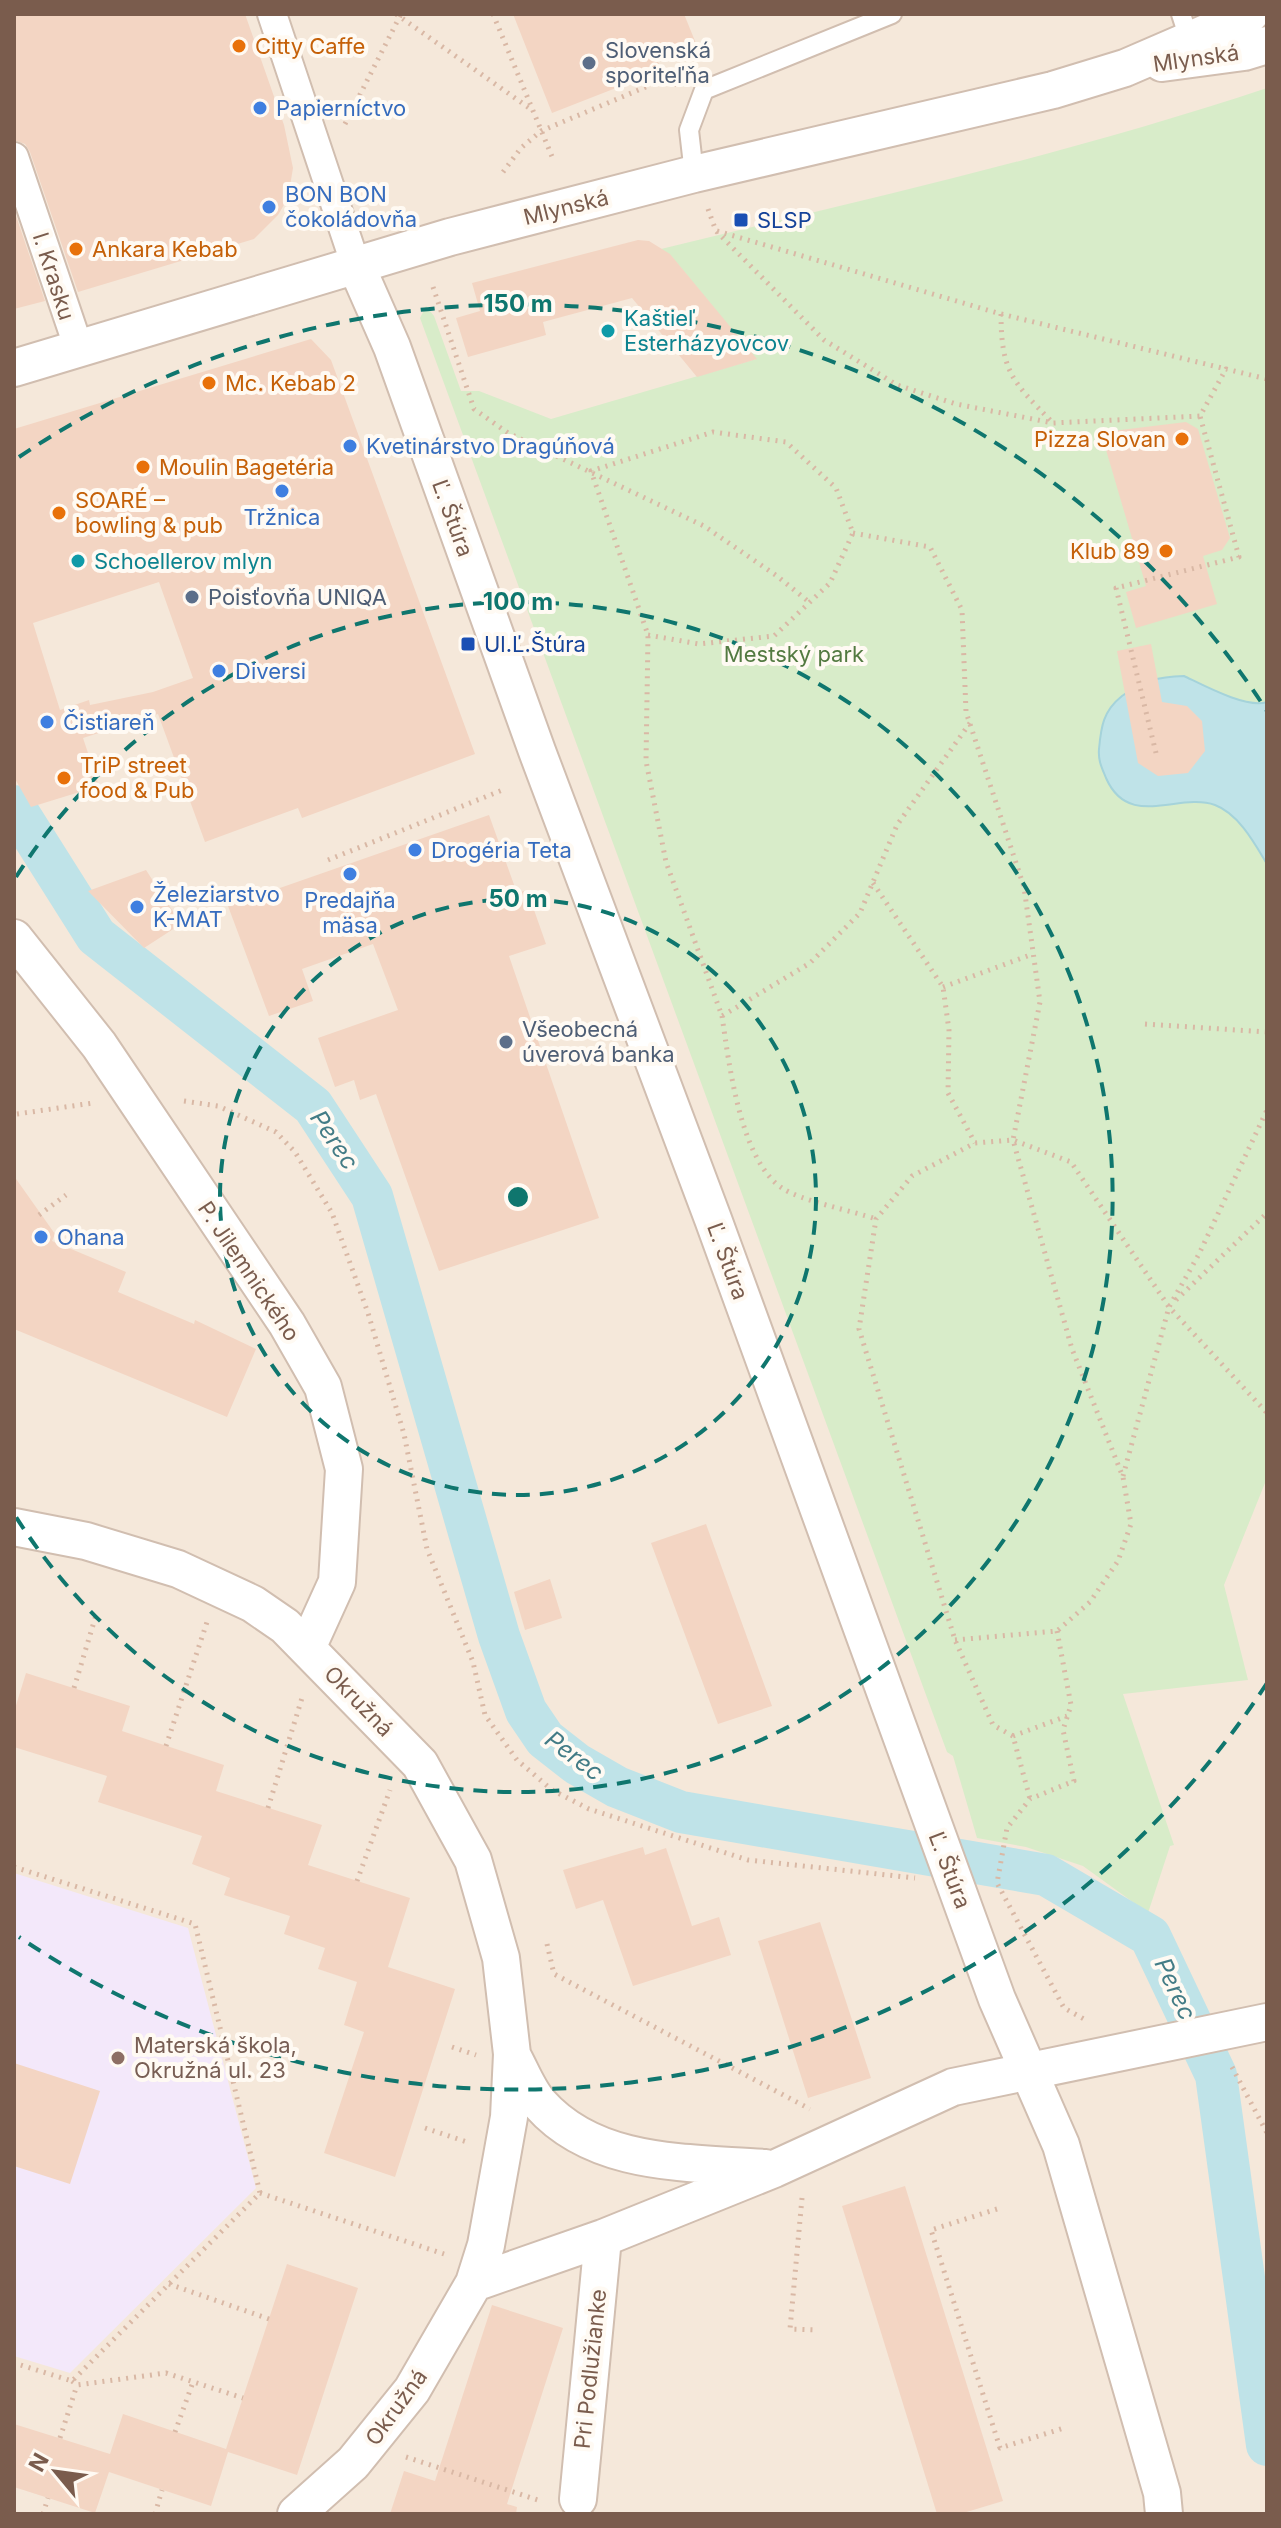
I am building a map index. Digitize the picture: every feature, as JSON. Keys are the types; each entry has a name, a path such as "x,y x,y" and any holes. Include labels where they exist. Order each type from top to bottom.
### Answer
{"street":[{"name":"Ľ. Štúra","path":"272,14 355,263 392,347 537,751 718,1234 935,1831 1027,2070 1068,2166 1162,2493 1164,2514"},
{"name":"Mlynská","path":"14,368 255,297 355,263 694,174 1053,90 1125,68 1188,38 1250,14"},
{"name":"Mlynská","path":"1188,38 1267,45"},
{"name":"I. Krasku","path":"16,167 79,349"},
{"name":"P. Jilemnického","path":"14,938 99,1045 146,1113 287,1324 323,1387 344,1469 337,1582 307,1648"},
{"name":"Okružná","path":"14,1527 86,1541 178,1569 253,1604 285,1626 420,1764 473,1860 501,1958 512,2054 509,2117 500,2183 412,2390 372,2442 296,2514"},
{"name":"Okružná","path":"465,2271 603,2238 774,2169 953,2087 1027,2070 1168,2045 1225,2044 1267,2022"},
{"name":"Okružná","path":"512,2054 539,2103 567,2127 628,2157 774,2169"},
{"name":"Pri Podlužianke","path":"563,2501 603,2238"}],"lane":[{"path":"694,174 689,130 704,90 892,14"}],"path":[{"path":"493,14 553,159"},
{"path":"323,168 399,15 532,110"},
{"path":"503,172 521,148 541,131 660,81 704,90"},
{"path":"1200,416 1053,423 956,404 897,385 824,340 716,231 1001,314 1267,379"},
{"path":"433,287 474,409 508,433 704,526 809,602"},
{"path":"1001,314 1001,353 1020,389 1053,423"},
{"path":"1156,753 1116,588 1239,557 1200,416 1226,369"},
{"path":"591,471 713,432 786,442 836,488 853,533 830,583 774,636 699,644 648,635"},
{"path":"591,471 648,635 646,761 666,862 722,1016 732,1080 760,1167 783,1189 876,1219"},
{"path":"853,533 930,547 962,610 966,712 1024,887 1040,1002 1013,1140 1072,1349 1123,1477 1131,1524 1118,1561 1090,1602 1057,1631 955,1640"},
{"path":"722,1016 810,963 860,913 897,825 970,723"},
{"path":"328,860 505,789"},
{"path":"872,882 943,987 949,1030 948,1093 975,1143"},
{"path":"943,987 1033,954"},
{"path":"1145,1024 1267,1032"},
{"path":"146,1113 178,1100 218,1106 249,1117 276,1132 315,1179 332,1213 368,1313 404,1434 427,1549 473,1662 485,1715 517,1760 552,1790 629,1825 748,1860 901,1876"},
{"path":"17,1114 101,1101"},
{"path":"1123,1477 1169,1307 1199,1254 1267,1110"},
{"path":"1030,1799 1013,1736 993,1725 955,1640 859,1329 876,1219 912,1176 975,1143 1013,1140 1071,1162 1169,1307 1267,1413"},
{"path":"39,1215 66,1195"},
{"path":"1169,1307 1267,1213"},
{"path":"74,1688 97,1612"},
{"path":"166,1746 208,1617"},
{"path":"1057,1631 1071,1705 1063,1730 1074,1781 1030,1799 1007,1828 997,1883 1064,2008 1085,2019"},
{"path":"268,1808 303,1695"},
{"path":"1013,1736 1067,1716"},
{"path":"357,1881 393,1781"},
{"path":"14,1867 195,1924 260,2193"},
{"path":"547,1944 554,1974 818,2113"},
{"path":"1225,2044 1267,2133"},
{"path":"425,2128 468,2143"},
{"path":"802,2192 790,2329 817,2330"},
{"path":"260,2193 465,2271"},
{"path":"60,2438 74,2383 260,2193"},
{"path":"997,2209 931,2230 1000,2448 1064,2428"},
{"path":"169,2284 269,2319"},
{"path":"14,2363 74,2383 166,2373 243,2398"},
{"path":"175,2432 193,2382"},
{"path":"372,2442 400,2455 563,2501"},
{"path":"155,2514 162,2490"},
{"path":"43,2514 48,2498"}],"shaded area":[{"path":"14,14 1267,14 1267,2514 14,2514"},
{"name":"Materská škola, Okružná ul. 23","path":"14,1873 188,1928 256,2188 70,2373 14,2356"}],"green space":[{"name":"Mestský park","path":"1267,88 1267,1478 1224,1585 1248,1680 1123,1694 1174,1845 1170,1846 1148,1913 1083,1866 1026,1847 977,1838 953,1756 947,1752 420,318 426,306 434,316 461,391 479,391 551,419 756,359 672,257 661,249 1042,155"}],"water":[{"path":"1184,676 1237,699 1267,702 1267,864 1246,830 1224,809 1201,802 1141,806 1116,794 1106,778 1099,749 1102,727 1111,708 1137,686"}],"building":[{"path":"14,14 245,14 284,125 293,168 288,198 278,215 254,239 78,292 30,152 25,144 14,140"},
{"path":"513,14 684,14 697,46 658,62 662,70 552,113"},
{"path":"14,210 45,301 14,309"},
{"path":"638,240 649,241 670,254 757,359 697,377 632,298 543,322 546,335 468,357 456,318 480,311 472,283"},
{"path":"311,339 331,360 475,754 302,818 298,808 205,842 158,714 83,738 99,786 31,807 14,777 14,429","holes":["159,582 193,678 153,692 90,705 89,700 60,710 33,623"]},
{"path":"1186,422 1198,429 1230,538 1222,550 1203,556 1217,604 1136,628 1126,592 1146,586 1104,443 1112,431"},
{"path":"1151,644 1162,702 1187,706 1202,721 1205,751 1188,773 1158,776 1138,763 1117,651"},
{"path":"489,815 517,893 527,890 546,944 509,956 599,1218 439,1271 376,1094 360,1100 354,1080 335,1087 318,1038 398,1010 373,944 302,969 313,1001 269,1016 228,906"},
{"name":"Železiarstvo K-MAT","path":"146,870 181,924 144,948 88,891"},
{"path":"14,1176 55,1234 52,1241 126,1272 118,1292 194,1324 195,1320 256,1349 227,1417 14,1329"},
{"path":"706,1524 772,1706 718,1724 651,1543"},
{"path":"550,1579 562,1618 525,1630 514,1592"},
{"path":"26,1673 130,1706 122,1731 224,1765 216,1791 322,1825 308,1865 410,1898 388,1967 455,1989 395,2177 324,2153 364,2032 344,2025 357,1982 318,1969 325,1948 284,1934 290,1916 224,1895 230,1878 192,1864 202,1836 98,1802 107,1776 14,1747 14,1712"},
{"path":"643,1847 645,1855 666,1848 692,1926 719,1917 731,1955 633,1986 603,1900 576,1909 563,1870"},
{"path":"820,1922 871,2078 808,2098 758,1941"},
{"path":"14,2063 100,2091 70,2184 14,2166"},
{"path":"905,2186 1003,2501 960,2514 937,2514 842,2206"},
{"path":"287,2264 358,2288 297,2475 228,2452 211,2506 109,2472 95,2513 14,2487 14,2424 110,2454 123,2414 226,2449"},
{"path":"492,2305 563,2328 507,2504 517,2507 516,2514 390,2514 404,2471 435,2481"}],"waterway":[{"name":"Perec","path":"14,806 96,936 313,1106 372,1196 499,1636 526,1711 545,1739 577,1764 617,1787 681,1812 1046,1875 1150,1936 1216,2075 1267,2445"}],"place":[{"name":"Citty Caffe","path":"239,46"},
{"name":"Slovenská sporiteľňa","path":"589,63"},
{"name":"Papierníctvo","path":"260,108"},
{"name":"BON BON čokoládovňa","path":"269,207"},
{"name":"SLSP","path":"741,220"},
{"name":"Ankara Kebab","path":"76,249"},
{"name":"Kaštieľ Esterházyovcov","path":"608,331"},
{"name":"Mc. Kebab 2","path":"209,383"},
{"name":"Pizza Slovan","path":"1182,439"},
{"name":"Kvetinárstvo Dragúňová","path":"350,446"},
{"name":"Moulin Bagetéria","path":"143,467"},
{"name":"Tržnica","path":"282,491"},
{"name":"SOARÉ – bowling & pub","path":"59,513"},
{"name":"Klub 89","path":"1166,551"},
{"name":"Schoellerov mlyn","path":"78,561"},
{"name":"Poisťovňa UNIQA","path":"192,597"},
{"name":"Ul.Ľ.Štúra","path":"468,644"},
{"name":"Diversi","path":"219,671"},
{"name":"Čistiareň","path":"47,722"},
{"name":"TriP street food & Pub","path":"64,778"},
{"name":"Drogéria Teta","path":"415,850"},
{"name":"Predajňa mäsa","path":"350,874"},
{"name":"Železiarstvo K-MAT","path":"137,907"},
{"name":"Všeobecná úverová banka","path":"506,1042"},
{"name":"Ohana","path":"41,1237"},
{"name":"Materská škola, Okružná ul. 23","path":"118,2058"}]}
